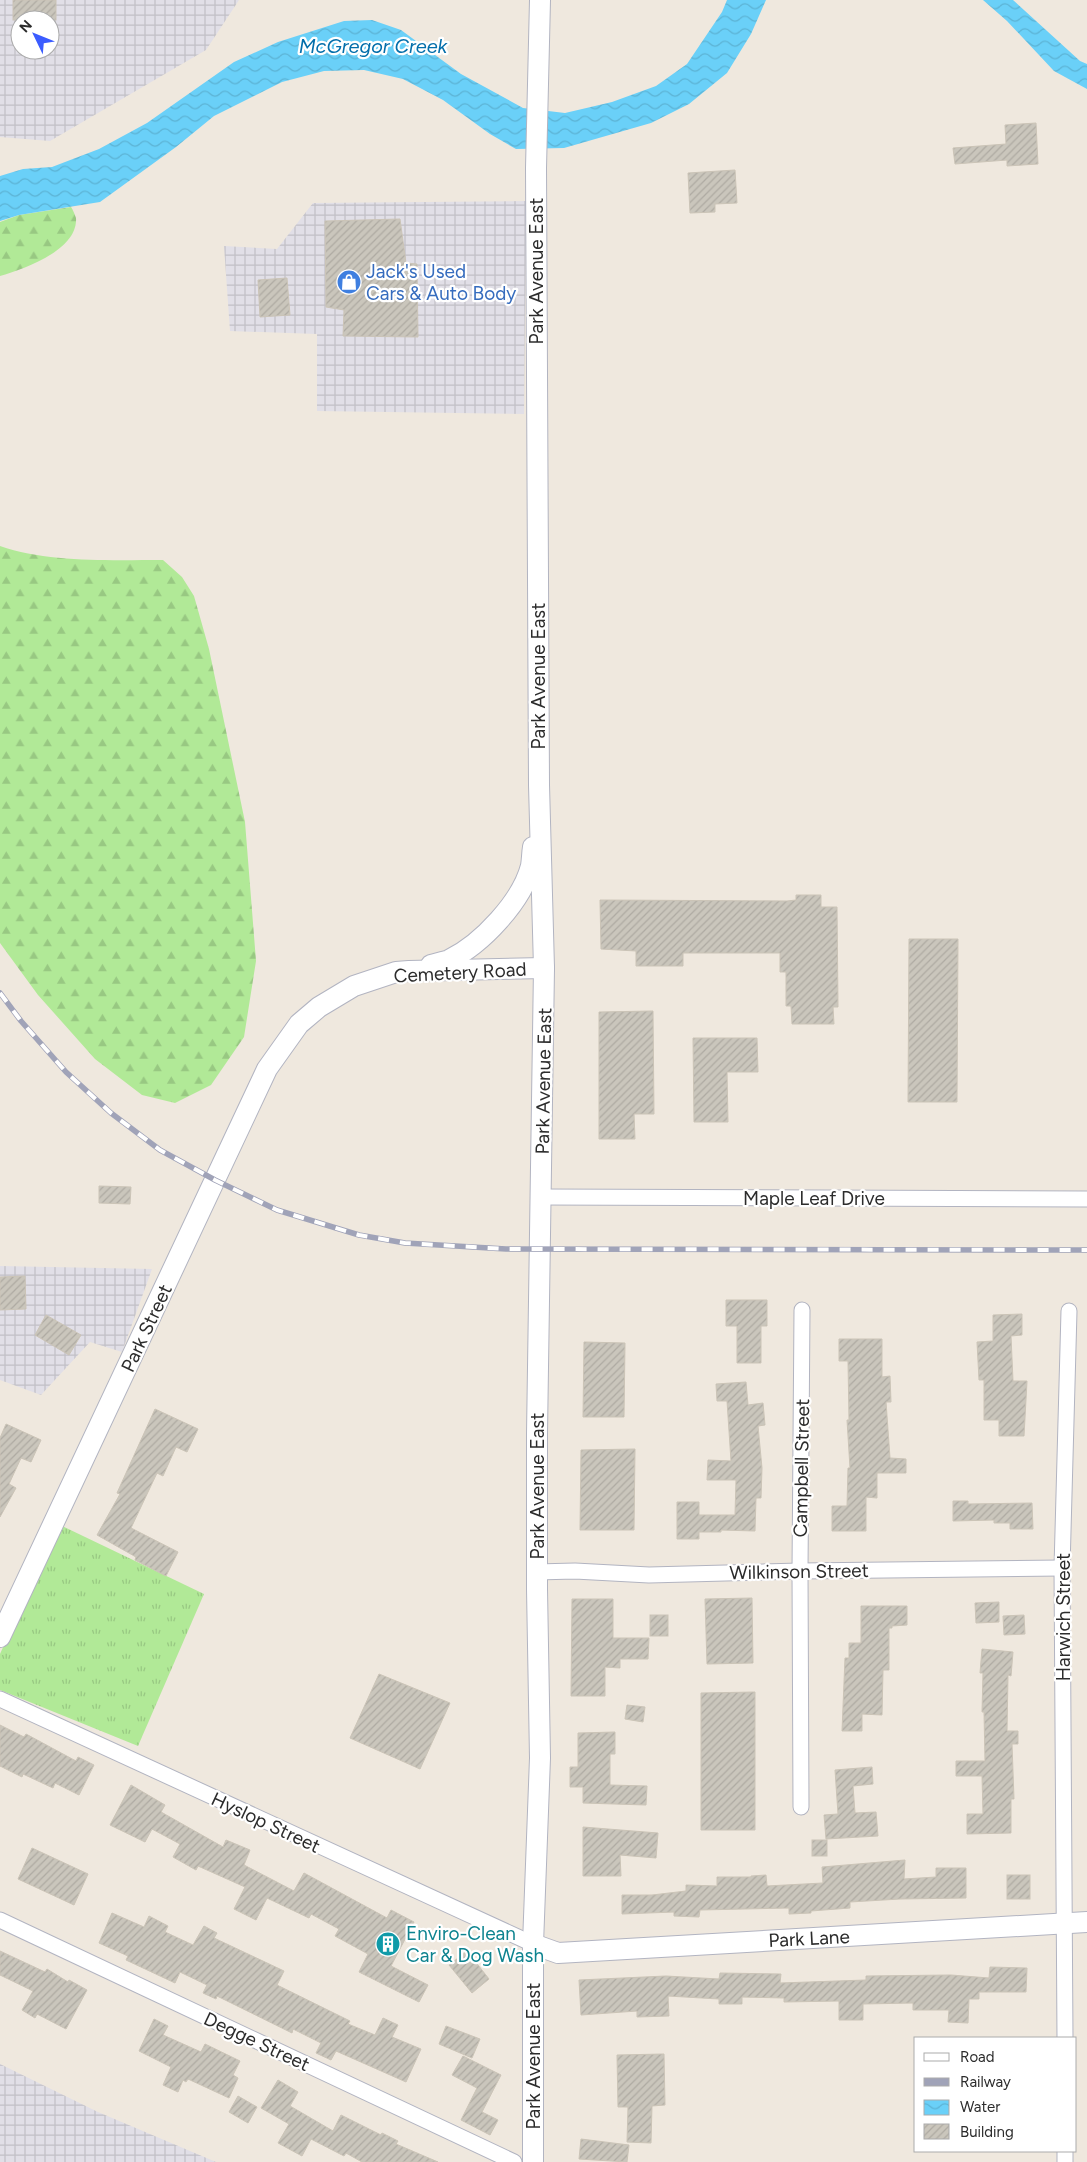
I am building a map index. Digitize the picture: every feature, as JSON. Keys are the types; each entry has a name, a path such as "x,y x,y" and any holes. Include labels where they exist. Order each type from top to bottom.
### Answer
{"main road":[{"name":"Park Avenue East","path":"533,2162 533,1944 540,1758 536,1572 544,968 539,784 536,168 540,0"},
{"path":"409,970 449,960 465,950 476,943 510,906 522,888 531,865 539,784"},
{"name":"Cemetery Road","path":"299,1024 319,1007 354,986 396,972 409,970 544,968"},
{"name":"Park Street","path":"0,1637 266,1069 299,1024"},
{"name":"Park Lane","path":"533,1944 558,1953 1087,1922"}],"street":[{"name":"Maple Leaf Drive","path":"541,1197 1087,1200"},
{"name":"Campbell Street","path":"801,1807 802,1310"},
{"name":"Harwich Street","path":"1065,2037 1062,1568 1069,1311"},
{"name":"Wilkinson Street","path":"536,1572 575,1571 649,1575 800,1570 1062,1568"},
{"name":"Hyslop Street","path":"0,1699 533,1944"},
{"name":"Degge Street","path":"0,1920 514,2162"}],"shaded area":[{"path":"0,0 239,0 206,50 50,141 0,137"},
{"path":"526,201 524,414 317,411 317,334 230,331 224,246 277,249 313,203"},
{"path":"0,1266 152,1269 122,1352 90,1342 41,1395 0,1380"},
{"path":"0,2064 98,2112 216,2162 0,2162"}],"green space":[{"path":"71,207 76,218 74,229 68,240 59,249 35,263 0,276 0,222 19,215"},
{"path":"0,546 59,558 163,560 182,577 194,596 209,649 245,822 256,961 244,1037 211,1085 175,1103 142,1095 95,1059 38,995 0,943"},
{"path":"58,1524 204,1594 138,1746 0,1690 0,1654"}],"water":[{"name":"McGregor Creek","path":"727,0 766,0 751,34 727,73 689,104 651,123 564,148 516,149 490,134 443,100 403,79 364,70 324,71 282,82 214,116 176,147 100,202 19,215 0,221 0,176 23,169 52,167 99,149 147,123 234,62 278,42 344,21 372,20 401,30 461,74 523,108 565,113 612,102 656,86 687,64 722,12"},
{"path":"983,0 1013,0 1080,61 1087,64 1087,89 1054,71 1007,21"}],"building":[{"path":"13,0 56,0 56,10 13,10"},
{"path":"1036,123 1038,164 1007,166 1007,160 955,164 953,148 1006,144 1005,125"},
{"path":"735,170 737,203 715,204 715,212 690,213 688,173"},
{"path":"400,219 406,263 417,264 418,337 343,336 344,310 326,307 325,221"},
{"path":"287,278 290,315 260,317 258,280"},
{"path":"796,895 821,895 821,907 837,907 838,1007 833,1007 834,1024 792,1024 791,1006 786,1006 786,972 780,972 780,953 683,953 683,966 636,966 636,951 601,949 600,900 787,901 796,900"},
{"path":"909,939 958,939 957,1102 908,1102"},
{"path":"653,1011 654,1114 634,1114 635,1139 599,1139 599,1012"},
{"path":"693,1038 757,1038 758,1072 727,1072 728,1122 694,1122"},
{"path":"99,1186 131,1187 130,1204 99,1203"},
{"path":"25,1276 26,1309 0,1310 0,1277"},
{"path":"726,1300 767,1300 767,1326 761,1326 761,1363 737,1363 737,1326 726,1326"},
{"path":"1022,1314 1022,1335 1011,1336 1013,1381 1027,1381 1024,1436 999,1436 999,1420 984,1420 984,1380 979,1380 977,1342 993,1341 993,1315"},
{"path":"46,1315 81,1335 69,1355 35,1335"},
{"path":"839,1339 882,1339 882,1377 890,1376 891,1402 886,1402 890,1458 906,1459 906,1473 877,1473 877,1498 866,1497 866,1531 832,1531 832,1506 847,1506 848,1468 850,1468 847,1420 849,1420 848,1361 839,1361"},
{"path":"584,1342 625,1343 624,1417 583,1417"},
{"path":"746,1382 748,1405 763,1403 765,1425 758,1426 762,1468 761,1498 756,1498 755,1531 721,1530 721,1532 699,1532 699,1539 677,1539 677,1502 699,1502 699,1515 735,1515 736,1480 707,1480 708,1460 731,1461 727,1401 717,1401 716,1384"},
{"path":"155,1409 198,1429 187,1452 176,1447 163,1476 157,1473 131,1528 178,1552 166,1576 135,1560 136,1557 97,1535 120,1494 117,1493"},
{"path":"6,1424 41,1440 31,1462 21,1458 9,1484 16,1488 0,1517 0,1438"},
{"path":"635,1449 634,1530 580,1530 581,1450"},
{"path":"953,1501 968,1501 968,1504 1032,1503 1033,1529 1010,1529 1010,1523 994,1523 994,1520 953,1521"},
{"path":"752,1598 753,1663 707,1664 705,1599"},
{"path":"572,1599 613,1599 613,1638 649,1638 648,1659 620,1659 620,1668 605,1667 605,1696 571,1696"},
{"path":"999,1602 999,1622 976,1623 975,1603"},
{"path":"861,1606 907,1606 907,1625 889,1628 889,1670 883,1670 882,1715 862,1714 862,1731 842,1731 845,1658 849,1658 849,1643 861,1643"},
{"path":"650,1615 668,1615 668,1636 650,1636"},
{"path":"1024,1615 1025,1634 1004,1635 1003,1616"},
{"path":"982,1649 1013,1652 1011,1676 1008,1675 1007,1731 1018,1731 1018,1744 1012,1744 1014,1799 1011,1799 1011,1833 967,1834 967,1814 983,1814 982,1776 956,1776 956,1761 985,1761 984,1712 982,1712 983,1673 980,1673"},
{"path":"379,1674 450,1703 420,1769 350,1738"},
{"path":"755,1692 755,1830 701,1830 701,1693"},
{"path":"627,1705 645,1707 643,1722 625,1719"},
{"path":"0,1725 24,1737 26,1734 76,1761 78,1757 94,1765 79,1795 55,1783 53,1788 23,1774 22,1777 0,1766"},
{"path":"615,1732 615,1754 610,1754 610,1785 647,1786 646,1805 583,1803 583,1787 570,1787 570,1767 578,1767 578,1733"},
{"path":"872,1767 873,1784 853,1786 855,1813 876,1812 878,1836 826,1839 824,1815 838,1814 835,1770"},
{"path":"131,1785 165,1805 161,1812 223,1847 226,1840 250,1850 244,1865 294,1891 304,1873 387,1918 391,1910 414,1922 391,1966 428,1985 419,2002 359,1972 368,1954 335,1936 339,1929 311,1914 309,1918 267,1898 256,1920 234,1909 245,1887 198,1866 196,1870 173,1857 180,1844 152,1829 145,1842 110,1825"},
{"path":"583,1827 658,1833 656,1858 620,1855 621,1876 583,1876"},
{"path":"812,1840 827,1840 827,1856 812,1856"},
{"path":"32,1848 88,1874 74,1905 18,1879"},
{"path":"905,1860 904,1879 936,1877 936,1868 966,1868 966,1898 850,1902 850,1908 811,1911 811,1913 789,1914 789,1908 700,1910 699,1917 674,1916 674,1912 622,1914 622,1895 652,1895 686,1891 686,1885 717,1886 717,1877 766,1875 767,1886 823,1883 822,1867"},
{"path":"1007,1875 1030,1875 1030,1899 1007,1899"},
{"path":"112,1913 144,1927 149,1916 168,1926 165,1932 193,1945 204,1926 217,1933 214,1938 284,1971 277,1985 350,2021 348,2024 375,2035 383,2018 398,2025 392,2037 421,2049 406,2082 336,2051 331,2060 316,2053 321,2043 293,2029 292,2033 217,1996 216,1999 203,1993 207,1985 180,1972 175,1983 126,1960 128,1956 99,1943"},
{"path":"0,1951 45,1972 47,1969 68,1982 69,1980 87,1990 66,2029 37,2014 35,2018 22,2010 33,1991 0,1975"},
{"path":"467,1951 489,1979 472,1993 449,1965"},
{"path":"990,1967 1027,1968 1026,1992 979,1992 979,1999 969,1999 968,2023 948,2022 949,2010 913,2010 913,2003 863,2004 863,2020 839,2020 839,2001 784,2002 784,1998 742,1997 742,2004 719,2004 719,1999 668,1996 669,2016 637,2017 637,2011 581,2015 579,1980 666,1976 719,1979 720,1973 781,1974 780,1983 866,1980 866,1976 951,1975 989,1978"},
{"path":"154,2019 168,2026 163,2035 201,2052 205,2044 240,2061 233,2075 238,2078 229,2098 188,2079 186,2082 183,2080 178,2092 163,2085 171,2067 139,2051"},
{"path":"446,2026 480,2039 472,2058 439,2044"},
{"path":"664,2054 665,2105 652,2106 651,2143 627,2142 628,2107 618,2107 617,2055"},
{"path":"463,2056 501,2075 482,2112 498,2120 490,2135 461,2120 477,2088 452,2075"},
{"path":"278,2080 298,2092 290,2106 333,2131 341,2115 381,2135 382,2133 398,2141 396,2144 438,2162 362,2162 346,2153 344,2156 311,2139 302,2156 278,2143 289,2124 261,2108"},
{"path":"238,2096 257,2107 248,2123 229,2112"},
{"path":"581,2139 629,2145 627,2162 579,2159"}],"railway":[{"path":"0,993 21,1021 66,1072 111,1113 160,1150 215,1180 277,1210 359,1235 405,1243 506,1249 1087,1250"}],"place":[{"name":"Jack's Used Cars & Auto Body","path":"349,282"},
{"name":"Enviro-Clean Car & Dog Wash","path":"388,1944"}]}
